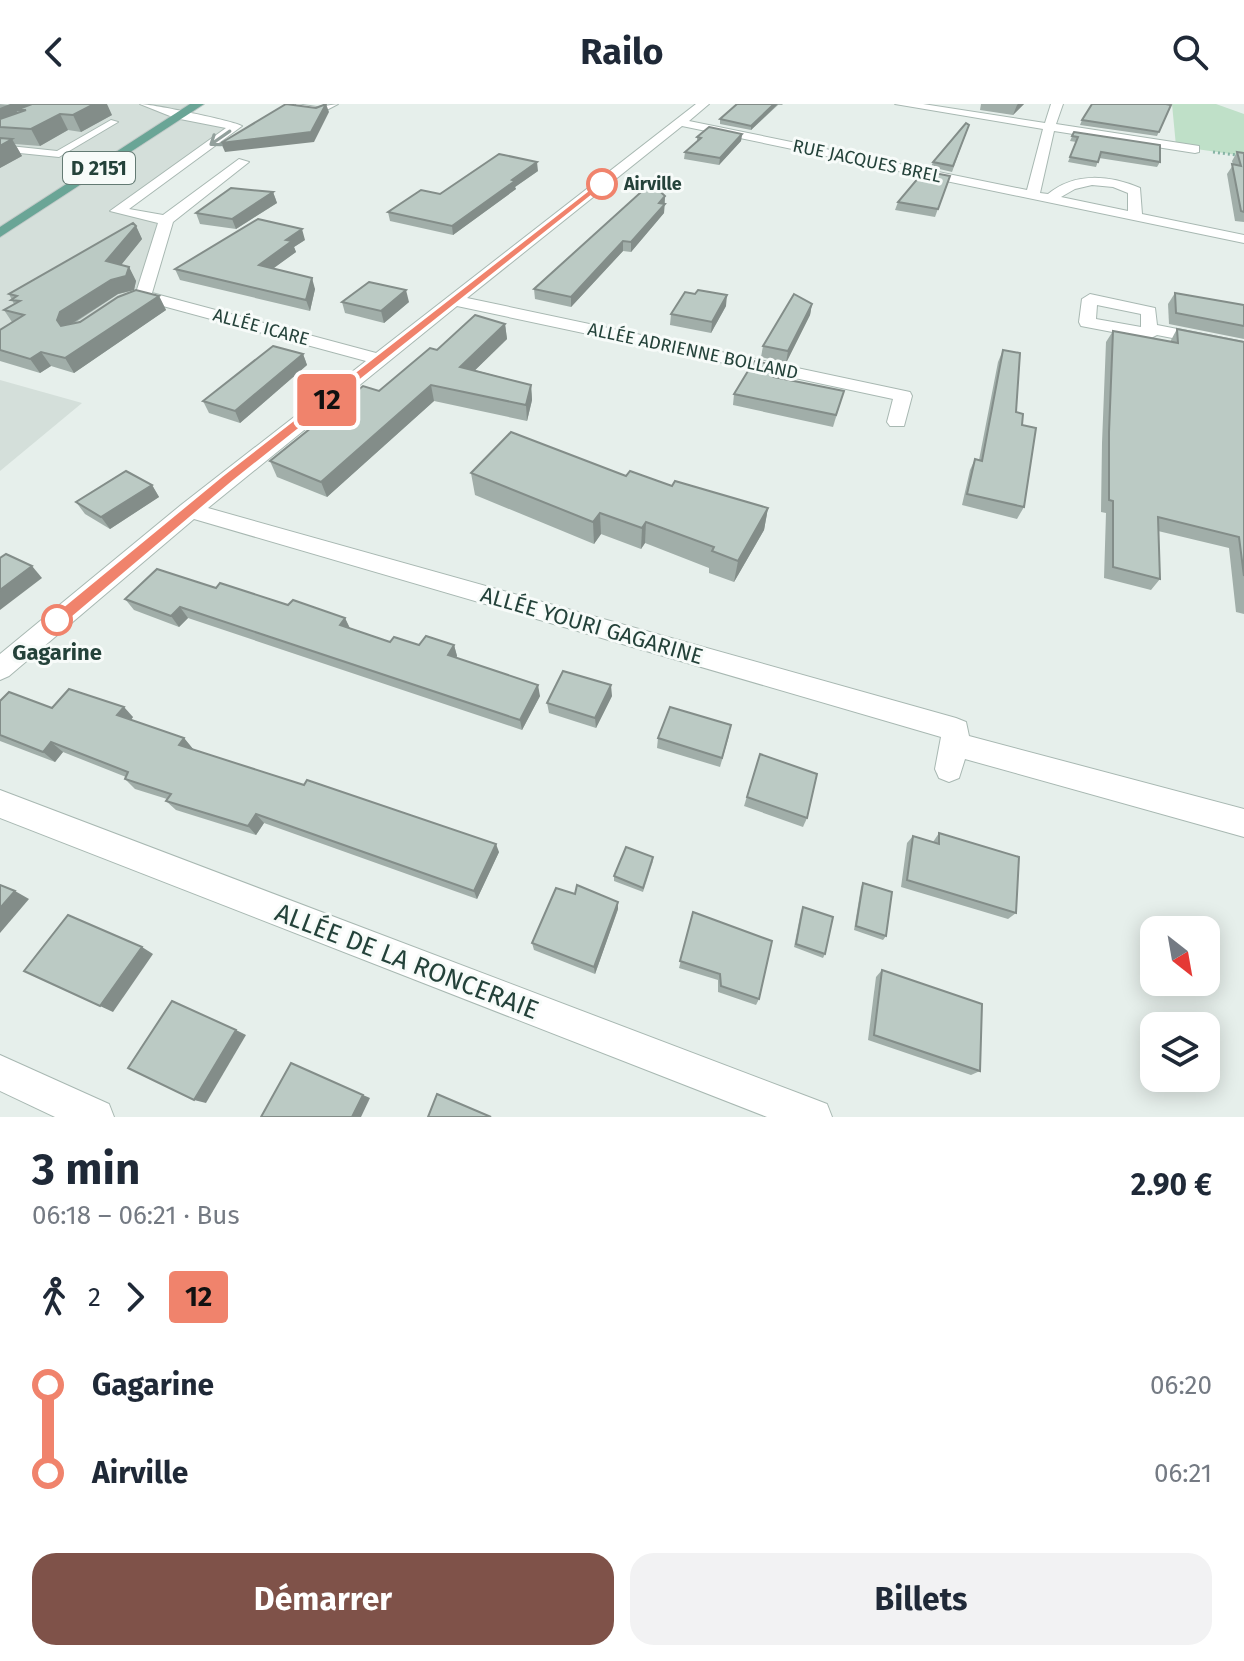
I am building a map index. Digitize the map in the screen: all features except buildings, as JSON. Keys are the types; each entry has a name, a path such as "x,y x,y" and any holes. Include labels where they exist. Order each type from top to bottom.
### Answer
{"main road":[{"name":"D 2151","path":"0,233 198,104"}],"street":[{"path":"302,104 301,109 319,111 332,104"},
{"path":"0,669 189,510 703,104"},
{"path":"901,104 1195,149"},
{"path":"1033,195 1057,104"},
{"path":"141,106 160,117 179,116 236,126 117,211 166,220 243,162"},
{"name":"RUE JACQUES BREL","path":"682,123 1244,239"},
{"path":"1051,199 1058,192 1078,184 1113,182 1135,191 1135,216"},
{"name":"ALLÉE ICARE","path":"166,220 135,298 379,359"},
{"name":"ALLÉE ADRIENNE BOLLAND","path":"456,301 903,396 897,422"},
{"path":"1149,328 1244,347"},
{"name":"ALLÉE YOURI GAGARINE","path":"189,510 956,730 951,757 1244,823"},
{"name":"ALLÉE DE LA RONCERAIE","path":"0,804 814,1117"},
{"path":"0,1073 96,1117"}],"lane":[{"path":"0,148 59,154 114,122"}],"path":[{"path":"1195,149 1244,156"}],"shaded area":[{"path":"0,104 198,104 181,115 236,126 118,210 166,220 153,290 75,340 0,349"},
{"path":"0,380 82,403 0,471"}],"green space":[{"path":"1172,104 1216,104 1244,114 1244,156 1176,146"}],"bus line":[{"name":"12","path":"57,620 227,479 602,184"}],"place":[{"name":"Airville","path":"602,184"},
{"name":"Gagarine","path":"57,620"}]}
